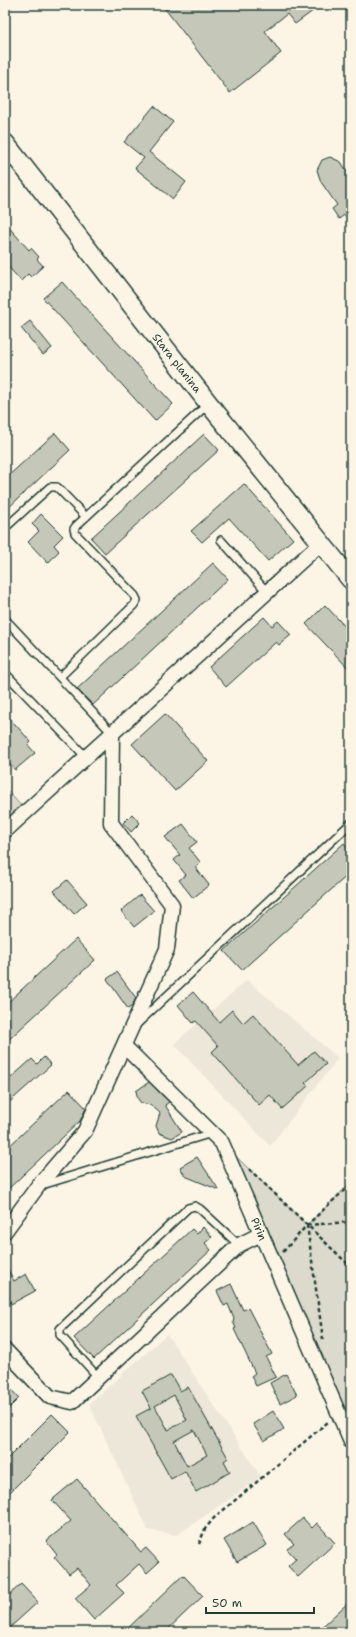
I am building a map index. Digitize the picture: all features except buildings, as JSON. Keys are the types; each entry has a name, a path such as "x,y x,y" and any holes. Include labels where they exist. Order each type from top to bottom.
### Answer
{"street":[{"name":"Stara planina","path":"5,143 209,404 351,580"},
{"path":"5,831 321,543"},
{"path":"5,1232 38,1186 85,1131 167,949 172,905 111,823 112,733"},
{"name":"Pirin","path":"124,1046 222,1143 351,1442"},
{"path":"5,1350 50,1397 72,1402 239,1245 261,1234"}],"lane":[{"path":"60,677 134,605 137,600 135,596 75,533 74,529 209,404"},
{"path":"5,528 50,487 53,486 57,487 86,517"},
{"path":"221,540 267,592"},
{"path":"5,619 112,733"},
{"path":"5,673 86,757"},
{"path":"132,1029 351,823"},
{"path":"38,1186 212,1133"},
{"path":"98,1377 60,1335 60,1329 101,1289 188,1208 195,1206 200,1209 239,1245"}],"path":[{"path":"351,1084 351,1092"},
{"path":"244,1165 351,1267"},
{"path":"273,1263 307,1225 351,1184"},
{"path":"307,1225 351,1222"},
{"path":"307,1225 324,1342"},
{"path":"199,1544 205,1529 214,1518 338,1413"}],"shaded area":[{"path":"5,788 22,807 5,822"},
{"path":"247,980 338,1058 270,1146 174,1044"},
{"path":"222,1143 307,1225 351,1183 351,1442"},
{"path":"167,1334 261,1477 177,1535 148,1530 89,1404"}]}
